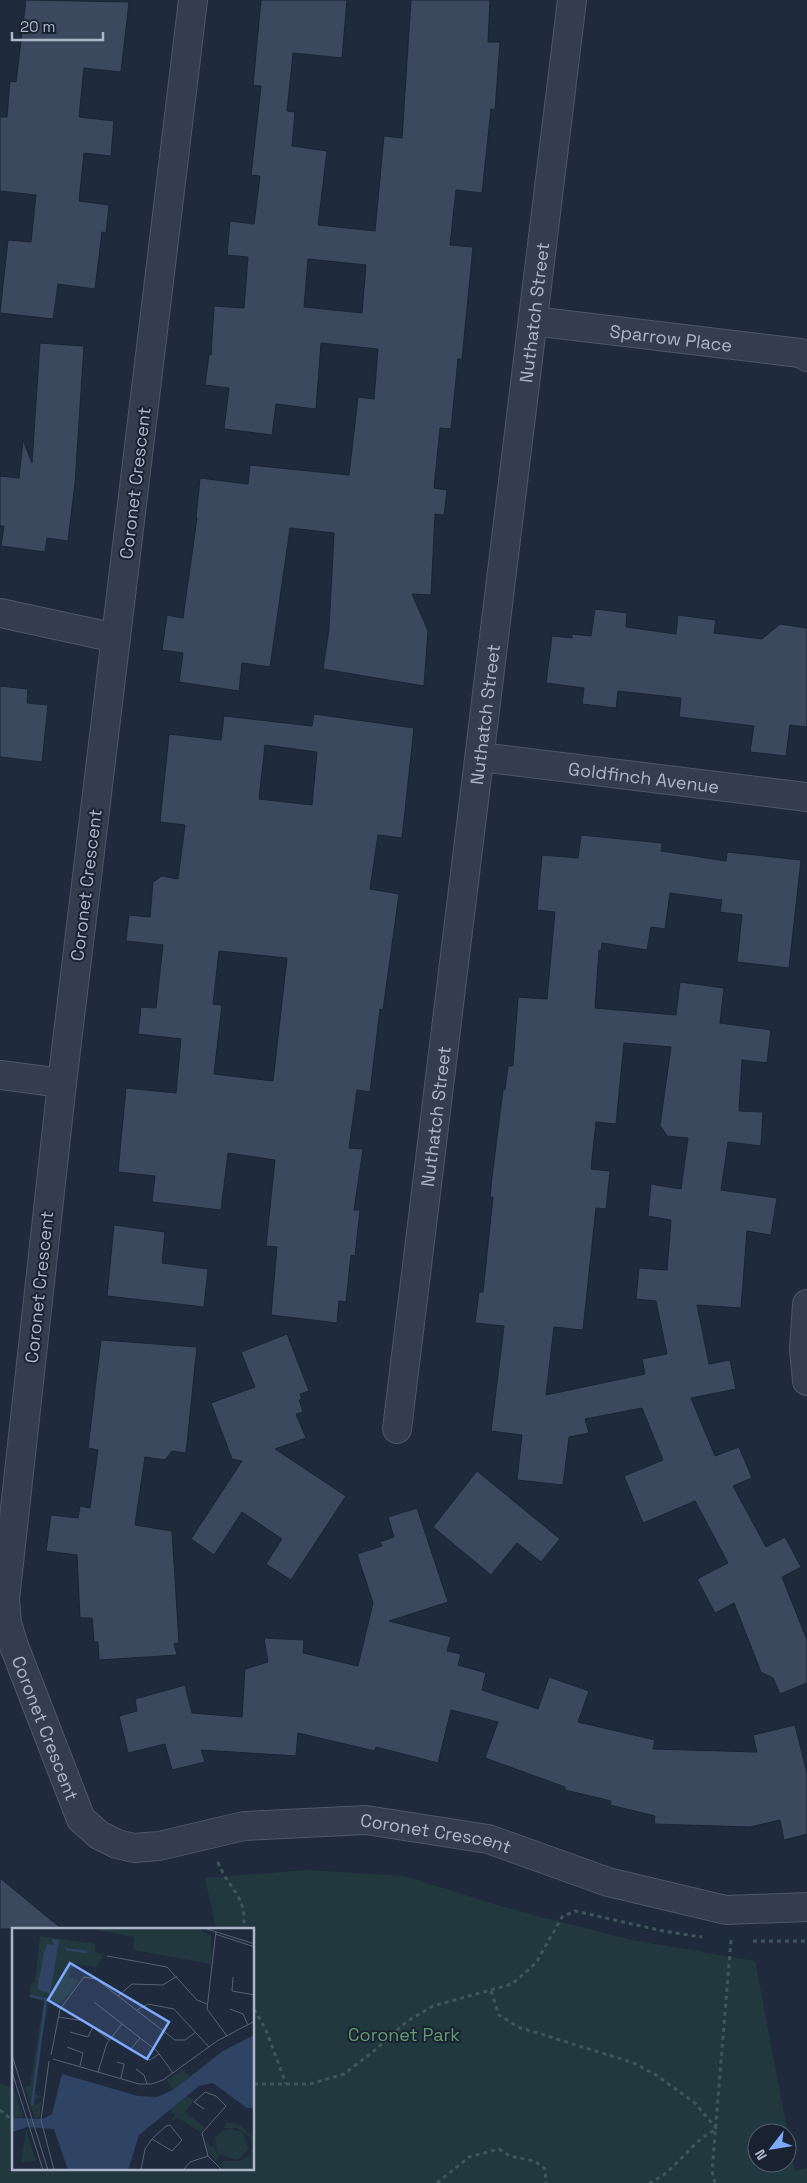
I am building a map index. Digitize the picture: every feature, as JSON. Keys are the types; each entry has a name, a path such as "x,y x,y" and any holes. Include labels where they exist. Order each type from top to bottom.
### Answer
{"street":[{"name":"Coronet Crescent","path":"193,0 62,1083 5,1599 8,1623 14,1646 81,1819 98,1835 117,1844 134,1848 159,1846 244,1826 366,1820 488,1839 608,1882 726,1910 807,1907"},
{"name":"Nuthatch Street","path":"397,1429 572,0"},
{"name":"Sparrow Place","path":"533,321 800,353 807,357"},
{"path":"0,612 116,638"},
{"name":"Goldfinch Avenue","path":"480,757 807,798"},
{"path":"0,1075 62,1083"},
{"path":"807,1304 804,1349 807,1381"}],"path":[{"path":"210,1834 219,1865 240,1898 245,1918 243,1928"},
{"path":"255,2084 310,2084 344,2074 375,2050 406,2022 433,2006 512,1984 536,1963 562,1917 576,1911 663,1931 706,1937"},
{"path":"722,1938 740,1939"},
{"path":"715,2183 712,2171 717,2129 731,1938"},
{"path":"749,1940 807,1941"},
{"path":"491,1990 499,2015 518,2027 634,2063 656,2075 695,2102 717,2129"},
{"path":"255,2011 266,2030 286,2084"},
{"path":"0,2110 12,2120"},
{"path":"649,2183 667,2170 704,2135 717,2129"},
{"path":"437,2183 468,2157 499,2149 510,2158 535,2160 544,2169 546,2183"}],"green space":[{"name":"Coronet Park","path":"307,1870 404,1876 507,1908 631,1940 755,1961 786,2123 747,2123 747,2173 797,2173 797,2170 807,2168 807,2183 0,2183 0,2083 12,2088 12,2170 255,2170 255,1928 216,1928 205,1878"}],"building":[{"path":"26,0 129,2 121,72 84,68 79,117 114,121 111,156 84,153 79,201 109,205 106,233 102,232 95,289 58,284 53,319 0,313 8,240 31,242 36,195 0,191 0,117 7,117 10,81 16,82"},
{"path":"261,0 347,0 342,58 293,53 287,111 295,112 292,146 327,151 318,225 375,231 384,136 402,138 411,0 490,0 488,42 500,42 495,110 491,109 482,193 456,190 450,245 473,247 462,359 458,359 451,429 440,428 434,488 447,490 444,515 435,514 431,595 412,594 428,631 424,686 323,669 329,629 334,533 290,528 270,667 242,663 239,691 179,682 183,653 162,650 167,615 183,618 197,518 200,478 248,484 250,465 349,475 358,397 374,399 378,349 321,343 316,409 276,404 272,435 224,429 229,388 205,385 209,355 211,355 214,306 244,308 248,257 227,255 230,221 254,224 260,176 251,175 261,86 253,85","holes":["308,259 366,265 362,313 304,307"]},
{"path":"40,343 84,346 75,483 68,541 47,538 45,552 1,546 4,526 0,526 0,476 19,478 23,440 32,463"},
{"path":"595,609 627,613 626,627 676,634 678,615 716,620 714,633 762,639 780,624 807,628 807,727 790,725 786,756 750,752 754,726 679,717 681,698 618,691 616,708 582,704 584,688 546,683 552,636 572,638 572,634 591,636"},
{"path":"0,686 28,689 27,703 48,705 42,762 0,757"},
{"path":"314,714 414,728 402,838 378,835 370,889 399,894 383,1010 380,1009 370,1092 357,1090 349,1148 363,1149 354,1210 360,1210 355,1256 351,1255 346,1302 339,1301 337,1323 271,1315 277,1247 266,1246 275,1160 228,1153 221,1210 152,1202 155,1176 118,1172 126,1088 176,1093 181,1039 138,1034 141,1007 156,1008 163,945 126,941 129,915 150,917 153,882 162,876 178,879 185,825 160,822 169,734 221,740 224,716 312,726","holes":["265,745 317,752 312,805 259,799","219,951 287,958 273,1081 214,1074 222,1005 213,1004"]},
{"path":"581,835 662,843 661,851 726,861 727,852 801,860 789,968 737,962 742,915 720,912 722,900 670,893 665,929 651,927 647,950 602,943 601,951 599,950 595,1008 676,1015 680,982 724,988 720,1023 771,1030 767,1063 742,1060 739,1111 763,1112 761,1146 728,1142 721,1190 777,1198 771,1235 747,1231 741,1308 697,1305 709,1364 730,1360 736,1389 691,1398 715,1456 739,1447 752,1478 733,1486 766,1547 785,1537 801,1567 782,1577 807,1640 807,1683 780,1694 773,1678 761,1672 734,1603 715,1613 697,1579 728,1563 695,1501 643,1523 624,1476 663,1460 642,1408 585,1419 589,1433 569,1437 563,1485 517,1480 522,1435 491,1431 504,1326 475,1323 479,1292 483,1292 493,1197 490,1197 503,1090 505,1090 508,1066 513,1066 518,997 547,999 555,912 537,910 542,855 578,858","holes":["624,1043 671,1047 660,1125 667,1136 688,1138 681,1189 651,1184 648,1216 671,1220 667,1270 639,1268 636,1299 656,1301 667,1354 642,1359 645,1374 546,1395 554,1327 583,1330 596,1208 606,1209 610,1171 591,1169 596,1122 616,1124"]},
{"path":"114,1225 165,1232 162,1263 208,1269 204,1307 107,1296"},
{"path":"287,1334 309,1391 300,1394 302,1399 299,1400 303,1412 296,1414 306,1438 275,1449 346,1496 291,1580 266,1564 282,1539 242,1512 214,1555 191,1539 242,1461 232,1459 211,1403 255,1387 241,1352"},
{"path":"101,1340 197,1347 186,1453 172,1451 165,1460 145,1457 135,1525 172,1531 179,1643 174,1644 177,1655 99,1660 98,1642 94,1642 92,1618 80,1618 77,1555 46,1551 51,1515 78,1518 80,1506 90,1508 98,1450 88,1448"},
{"path":"477,1471 560,1539 541,1562 517,1543 491,1575 433,1527"},
{"path":"417,1508 448,1602 389,1621 451,1637 447,1651 461,1654 458,1665 486,1673 482,1690 538,1709 549,1677 589,1691 578,1722 655,1740 653,1749 757,1752 753,1735 795,1725 807,1773 807,1834 784,1840 780,1820 750,1827 654,1824 655,1816 610,1805 611,1801 565,1790 565,1787 485,1758 498,1722 451,1710 438,1763 376,1747 375,1751 298,1733 296,1756 201,1750 205,1762 172,1770 165,1744 128,1753 119,1716 137,1711 135,1699 185,1685 192,1713 242,1717 245,1669 268,1662 264,1638 304,1640 303,1653 358,1666 373,1603 357,1554 382,1546 380,1542 394,1537 388,1517"},
{"path":"0,1878 61,1928 12,1928 0,1929"}]}
